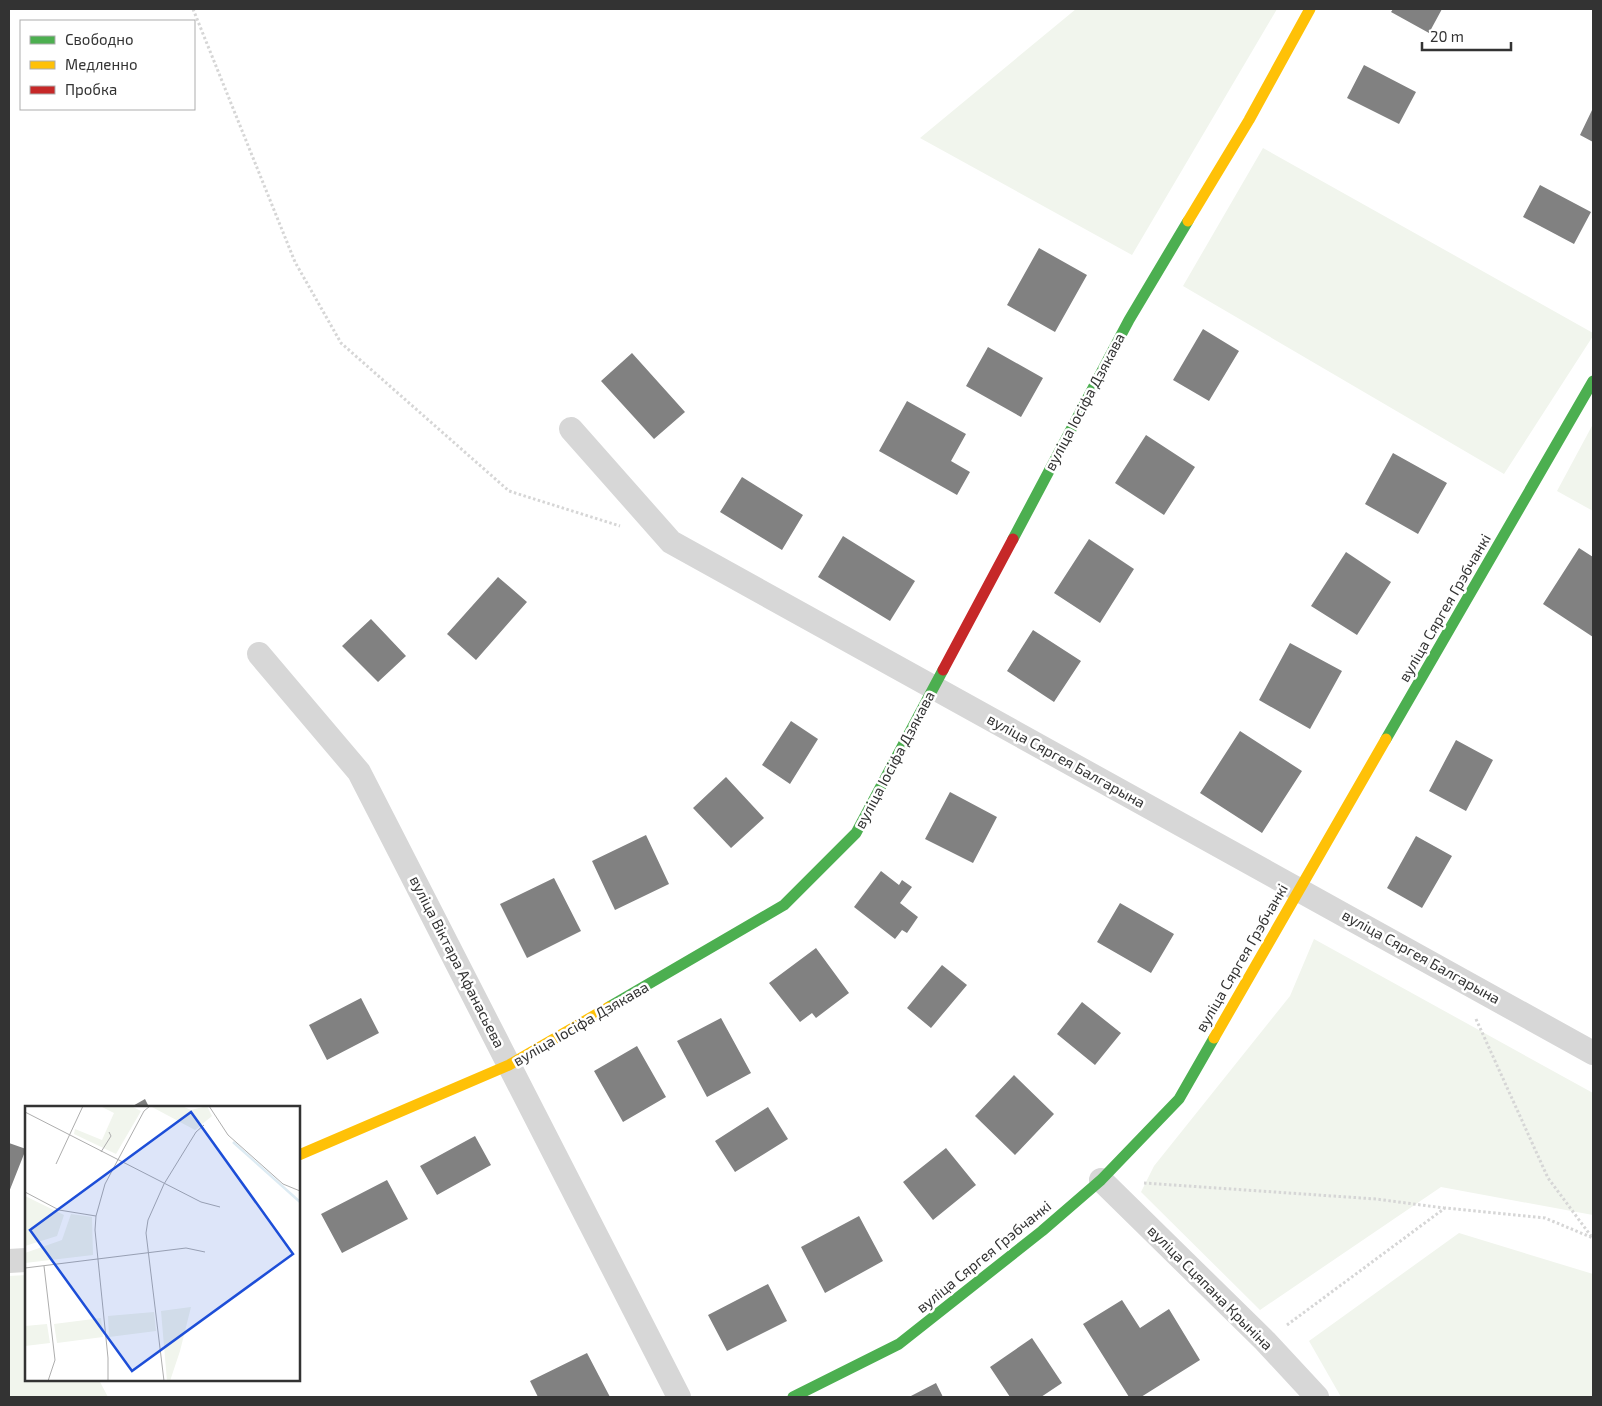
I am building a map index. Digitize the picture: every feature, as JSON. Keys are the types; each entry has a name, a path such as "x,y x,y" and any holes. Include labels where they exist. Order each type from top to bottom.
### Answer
{"street":[{"name":"вуліца Іосіфа Дзякава","path":"300,1155 509,1065 784,905 856,833 1129,320 1249,120 1310,9"},
{"name":"вуліца Сяргея Грэбчанкі","path":"793,1397 899,1344 1042,1231 1101,1180 1179,1099 1593,381"},
{"name":"вуліца Сяргея Балгарына","path":"571,429 672,542 1593,1052"},
{"name":"вуліца Віктара Афанасьева","path":"259,654 359,772 679,1397"},
{"name":"вуліца Сцяпана Крыніна","path":"1101,1180 1265,1341 1317,1397"},
{"path":"9,1261 25,1260"}],"path":[{"path":"192,9 295,262 341,343 509,491 626,528"},
{"path":"1458,977 1548,1178 1592,1237"},
{"path":"1101,1180 1376,1198 1445,1208 1546,1218 1592,1237"},
{"path":"1265,1341 1445,1208"}],"shaded area":[{"path":"1076,9 1277,9 1132,255 920,138"},
{"path":"1263,148 1593,333 1593,336 1504,474 1183,286"},
{"path":"1593,424 1593,511 1557,491"},
{"path":"1314,939 1593,1093 1593,1215 1441,1187 1260,1310 1141,1192 1154,1166 1290,996"},
{"path":"1459,1233 1593,1274 1593,1397 1341,1397 1309,1341"},
{"path":"25,1275 25,1381 100,1381 108,1397 9,1397 9,1276"}],"building":[{"path":"1393,9 1442,9 1429,33 1391,12"},
{"path":"1364,65 1416,92 1399,124 1347,98"},
{"path":"1593,108 1593,142 1580,135"},
{"path":"1540,185 1591,212 1574,244 1523,217"},
{"path":"1039,248 1087,275 1055,332 1007,305"},
{"path":"1203,329 1239,351 1209,401 1173,380"},
{"path":"988,347 1043,378 1021,417 966,386"},
{"path":"632,353 685,412 654,439 601,381"},
{"path":"907,401 966,434 951,461 970,472 957,495 879,451"},
{"path":"1146,435 1195,467 1164,515 1115,483"},
{"path":"1393,453 1447,483 1418,534 1365,504"},
{"path":"742,477 803,515 782,550 720,512"},
{"path":"843,536 915,581 890,621 818,577"},
{"path":"1089,539 1134,569 1100,623 1054,593"},
{"path":"1579,548 1593,557 1593,637 1543,604"},
{"path":"1346,552 1391,582 1357,635 1311,606"},
{"path":"498,577 527,602 476,660 447,634"},
{"path":"371,619 406,656 378,682 342,646"},
{"path":"1033,630 1081,661 1054,702 1007,671"},
{"path":"1290,643 1342,671 1310,729 1259,700"},
{"path":"791,721 818,739 790,784 762,765"},
{"path":"1240,731 1302,771 1262,833 1200,793"},
{"path":"1456,740 1493,760 1466,811 1429,791"},
{"path":"726,777 764,818 731,848 693,808"},
{"path":"950,792 997,817 973,863 925,839"},
{"path":"646,835 669,884 615,910 592,861"},
{"path":"1416,836 1452,856 1422,908 1387,888"},
{"path":"881,871 899,885 902,880 912,887 900,903 918,917 907,933 902,930 895,939 854,907"},
{"path":"554,878 581,931 527,958 500,904"},
{"path":"1120,903 1174,934 1151,973 1097,942"},
{"path":"816,948 849,993 816,1018 812,1013 800,1022 769,983"},
{"path":"942,965 967,985 931,1028 907,1008"},
{"path":"361,998 379,1033 327,1060 309,1025"},
{"path":"1082,1002 1121,1033 1095,1065 1057,1034"},
{"path":"721,1018 751,1073 707,1097 677,1041"},
{"path":"637,1046 666,1097 623,1122 594,1071"},
{"path":"1014,1075 1054,1114 1015,1155 975,1116"},
{"path":"145,1099 148,1106 133,1106"},
{"path":"768,1107 788,1139 735,1172 715,1141"},
{"path":"475,1136 491,1165 437,1195 420,1166"},
{"path":"9,1143 25,1149 25,1152 9,1192"},
{"path":"946,1148 976,1185 933,1220 903,1182"},
{"path":"387,1180 408,1219 342,1253 321,1214"},
{"path":"859,1216 883,1261 825,1293 801,1247"},
{"path":"768,1284 787,1321 727,1351 708,1315"},
{"path":"1122,1300 1140,1328 1169,1309 1200,1360 1141,1397 1129,1397 1083,1324"},
{"path":"1032,1338 1062,1383 1041,1397 1010,1397 990,1367"},
{"path":"587,1353 610,1397 538,1397 530,1381"},
{"path":"936,1383 943,1397 909,1397"}],"traffic: fast":[{"path":"1013,539 1129,320 1188,221"},
{"path":"1386,739 1593,381"},
{"path":"609,1007 784,905 856,833 943,670"},
{"path":"793,1397 899,1344 1042,1231 1101,1180 1179,1099 1214,1038"}],"traffic: slow":[{"path":"1188,221 1249,120 1310,9"},
{"path":"1214,1038 1386,739"},
{"path":"300,1155 509,1065 609,1007"}],"traffic: jam":[{"path":"943,670 1013,539"}]}
